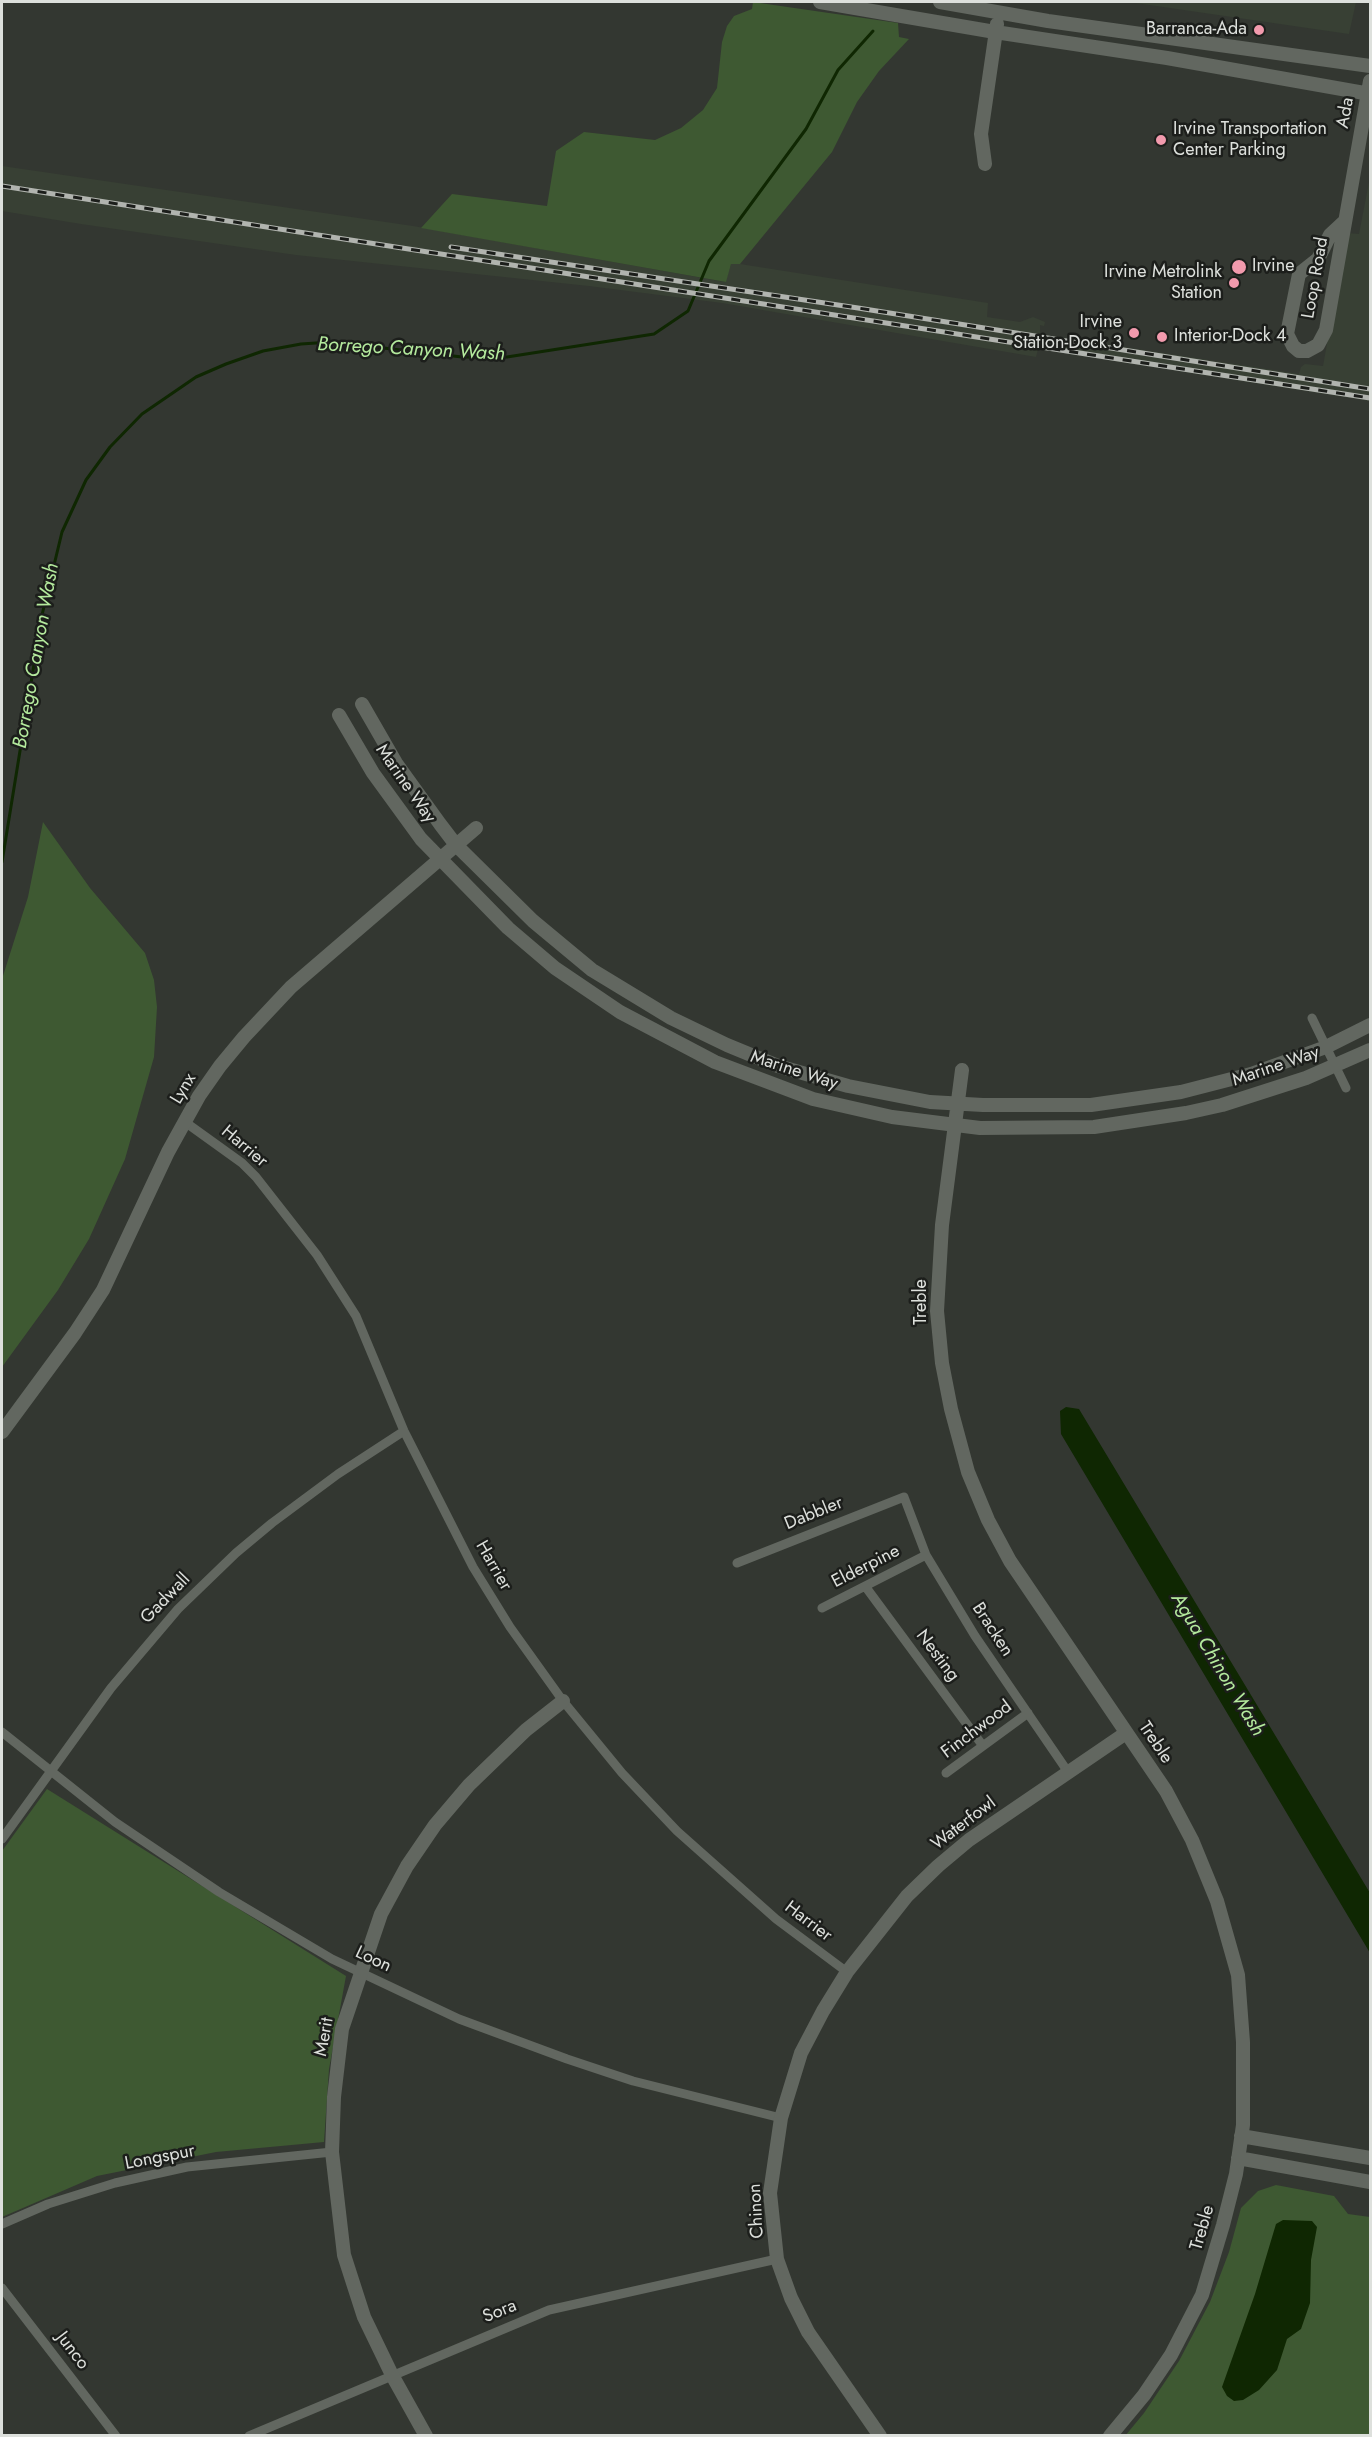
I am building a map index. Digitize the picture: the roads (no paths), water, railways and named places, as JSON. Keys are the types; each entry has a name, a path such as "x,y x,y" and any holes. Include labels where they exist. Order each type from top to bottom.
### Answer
{"street":[{"path":"820,2 995,32 1370,89"},
{"path":"940,2 998,13 1371,66"},
{"path":"985,164 981,134 998,13"},
{"name":"Ada","path":"1344,222 1370,89"},
{"name":"Loop Road","path":"1344,222 1326,330 1314,348 1299,351 1293,346 1287,334 1299,274 1318,259 1330,235 1344,222"},
{"name":"Marine Way","path":"362,704 409,782 456,845 533,921 592,970 671,1018 778,1066 848,1086 930,1102 1063,1106 1120,1102 1217,1084 1298,1058 1371,1025"},
{"name":"Marine Way","path":"339,715 395,806 440,860 508,928 555,968 620,1012 716,1062 813,1099 892,1118 980,1128 1063,1129 1125,1123 1222,1105 1257,1095 1371,1050"},
{"name":"Lynx","path":"2,1432 75,1333 103,1290 185,1122 199,1096 220,1066 291,987 476,828"},
{"path":"1312,1018 1346,1088"},
{"name":"Treble","path":"962,1070 942,1225 937,1311 944,1375 968,1472 988,1520 1010,1561 1166,1791 1192,1840 1217,1901 1238,1975 1243,2042 1241,2136 1236,2174 1202,2295 1171,2355 1144,2395 1110,2436"},
{"name":"Harrier","path":"185,1122 242,1163 256,1177 318,1255 356,1316 404,1431 473,1567 510,1627 562,1701 622,1773 676,1830 776,1919 847,1972"},
{"name":"Gadwall","path":"2,1839 128,1665 205,1581 287,1511 404,1431"},
{"name":"Bracken","path":"904,1497 926,1555 975,1636 1068,1772"},
{"name":"Dabbler","path":"737,1563 904,1497"},
{"name":"Elderpine","path":"822,1608 926,1555"},
{"name":"Nesting","path":"864,1586 983,1746"},
{"name":"Merit","path":"426,2436 392,2375 364,2317 344,2254 332,2152 334,2097 342,2029 381,1914 407,1866 435,1825 495,1758 562,1701"},
{"name":"Finchwood","path":"946,1773 1028,1713"},
{"name":"Loon","path":"2,1732 115,1822 219,1892 332,1959 459,2019 567,2059 633,2081 781,2118"},
{"name":"Waterfowl","path":"847,1972 907,1896 938,1866 969,1840 1126,1733"},
{"name":"Chinon","path":"847,1972 801,2053 781,2118 770,2193 777,2259 791,2298 808,2332 880,2436"},
{"path":"1241,2136 1371,2158"},
{"name":"Longspur","path":"2,2224 48,2204 115,2183 187,2167 332,2152"},
{"path":"1238,2158 1371,2182"},
{"name":"Sora","path":"249,2436 549,2310 777,2259"},
{"name":"Junco","path":"2,2288 116,2436"}],"water":[{"name":"Agua Chinon Wash","path":"1066,1407 1079,1409 1370,1893 1370,1953 1061,1434 1060,1411"},
{"path":"1283,2220 1312,2221 1317,2227 1311,2260 1310,2303 1301,2329 1287,2339 1277,2370 1259,2390 1243,2400 1234,2401 1227,2396 1222,2387 1255,2294 1276,2224"}],"waterway":[{"name":"Borrego Canyon Wash","path":"2,862 42,615 62,532 86,480 110,447 142,414 196,377 263,351 301,344 331,342 462,357 507,357 654,334 688,311 709,261 806,129 838,70 873,31"}],"railway":[{"path":"2,186 1370,398"},
{"path":"451,247 858,308 1370,389"}],"place":[{"name":"Barranca-Ada","path":"1259,30"},
{"name":"Irvine Transportation Center Parking","path":"1161,140"},
{"name":"Irvine","path":"1239,267"},
{"name":"Irvine Metrolink Station","path":"1234,283"},
{"name":"Irvine Station-Dock 3","path":"1134,333"},
{"name":"Interior-Dock 4","path":"1162,337"}]}
